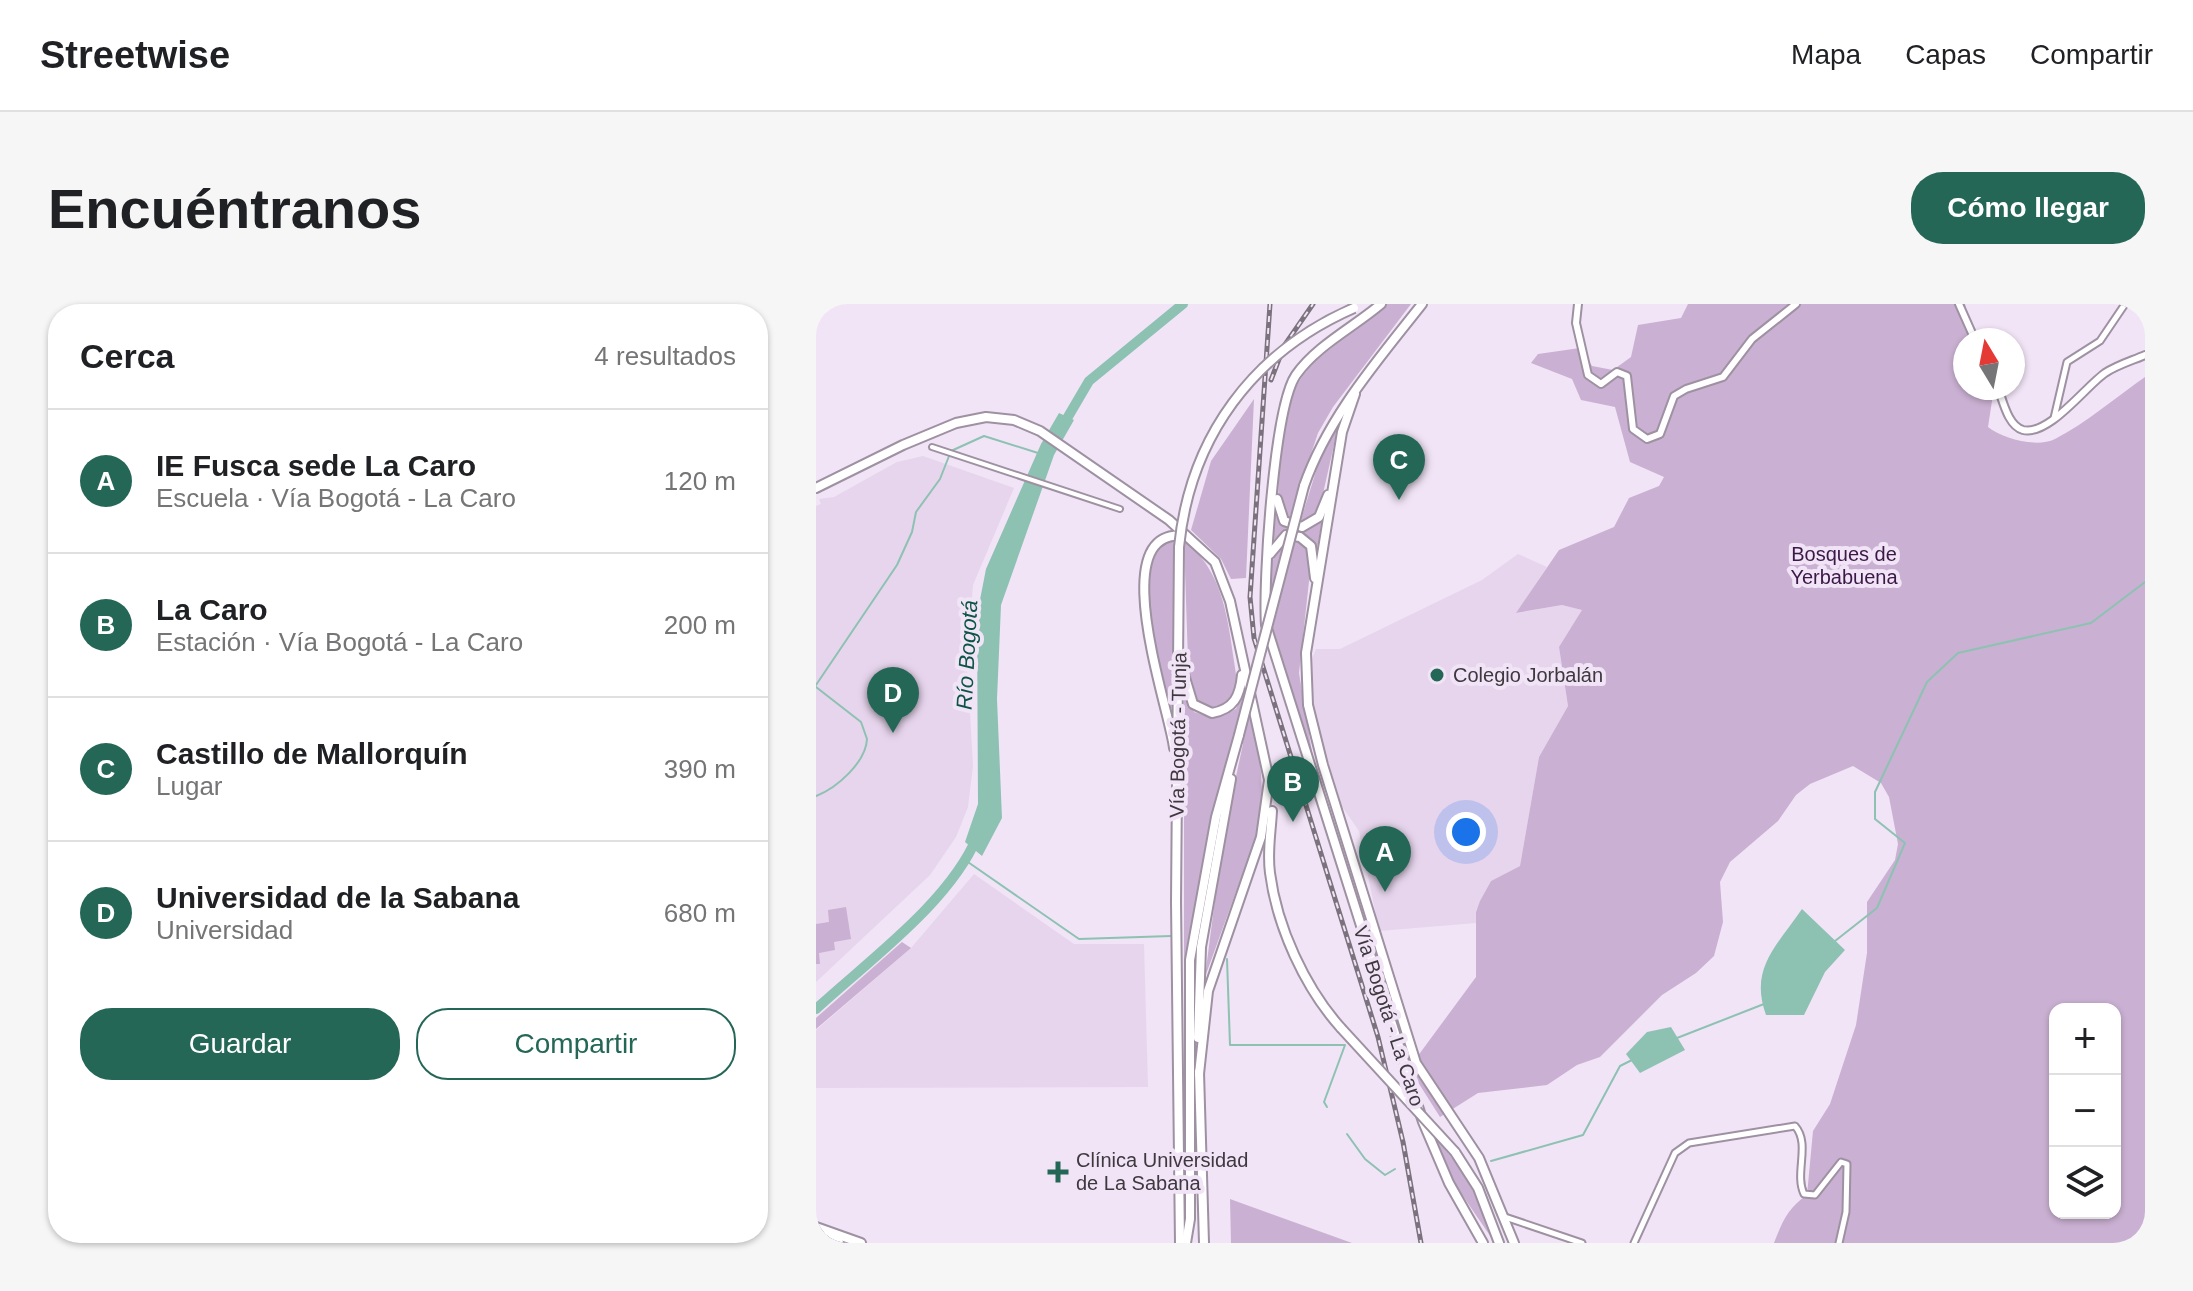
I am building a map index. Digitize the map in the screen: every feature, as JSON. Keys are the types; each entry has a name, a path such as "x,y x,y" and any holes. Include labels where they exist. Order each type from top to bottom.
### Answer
{"main road":[{"name":"Vía Bogotá - La Caro","path":"1381,304 1308,361 1294,378 1283,404 1266,573 1269,641 1423,1122 1449,1183 1483,1243"},
{"path":"1183,1243 1190,1219 1189,979 1192,941 1216,817 1304,486 1320,445 1422,304"},
{"name":"Vía Bogotá - Tunja","path":"1183,1243 1177,802 1179,547 1191,481 1208,440 1232,402 1261,368 1286,346 1357,306"},
{"name":"Vía Bogotá - La Caro","path":"1357,390 1342,432 1316,590 1305,685 1323,765 1416,1063 1479,1158 1514,1243"},
{"path":"816,488 903,445 963,421 1004,418 1040,431 1062,445 1190,537 1215,562 1225,584 1269,780 1270,873 1276,898 1311,988 1341,1028 1455,1152 1478,1188 1499,1243"},
{"path":"1279,447 1277,508 1290,525 1302,527 1319,517 1335,477"},
{"path":"1177,802 1172,728 1146,628 1145,576 1148,555 1159,541 1173,535 1190,537"},
{"path":"1266,573 1271,552 1279,539 1293,535 1300,537 1307,541 1313,553 1316,590"},
{"path":"1180,654 1189,698 1205,712 1221,711 1235,701 1243,667"},
{"path":"1204,1243 1197,1012 1201,947 1239,735"},
{"path":"1199,1074 1208,991 1261,837 1269,780"},
{"path":"816,1230 839,1243"},
{"path":"816,1230 861,1243"}],"street":[{"path":"1578,304 1576,323 1588,375 1601,384 1617,372 1627,376 1633,429 1647,439 1660,434 1671,402 1679,392 1723,377 1752,339 1796,304"},
{"path":"1959,304 1970,328"},
{"path":"2054,419 2067,362 2100,341 2125,304"},
{"path":"2003,400 2012,422 2023,430 2037,429 2054,419 2105,373 2145,355"},
{"path":"932,447 1120,509"},
{"path":"1634,1243 1675,1153 1689,1143 1795,1126 1802,1146 1800,1185 1804,1194 1815,1195 1841,1162 1847,1164 1846,1212 1839,1243"},
{"path":"1504,1217 1582,1243"}],"shaded area":[{"path":"1059,413 1074,420 1054,455 1001,605 997,699 1002,818 982,856 965,842 978,804 977,615 986,569 1041,444"},
{"path":"923,456 1014,488 973,585 967,658 973,766 968,807 956,837 930,875 816,982 816,506 821,504 819,499 834,497 897,462"},
{"path":"1518,554 1547,567 1517,613 1562,605 1583,610 1559,647 1568,706 1539,757 1520,866 1491,881 1476,911 1476,923 1379,931 1359,831 1341,805 1315,717 1310,664 1316,649 1340,649 1482,580"},
{"path":"974,874 1074,944 1144,944 1148,1087 816,1088 816,1030 911,948"},
{"path":"1802,909 1845,950 1825,972 1804,1015 1766,1015 1761,984 1763,971 1775,946"},
{"path":"1671,1027 1685,1050 1640,1073 1626,1054 1647,1032"}],"green space":[{"path":"1386,304 1411,304 1333,407 1318,433 1289,520 1282,511 1278,492 1283,436 1296,388 1320,357"},
{"name":"Bosques de Yerbabuena","path":"1688,304 1965,304 1970,328 1953,328 1953,400 1992,400 1988,427 2011,438 2039,443 2067,433 2145,377 2145,1243 1774,1243 1786,1216 1807,1195 1813,1131 1830,1104 1856,1025 1867,953 1867,902 1895,860 1898,844 1889,797 1881,783 1853,766 1810,784 1796,795 1778,821 1730,862 1720,882 1723,922 1714,956 1696,973 1662,995 1600,1057 1577,1065 1547,1085 1478,1093 1440,1117 1409,1068 1476,977 1476,912 1491,881 1520,866 1539,757 1568,706 1559,647 1582,610 1562,605 1516,613 1559,550 1614,527 1629,498 1659,486 1664,477 1630,462 1615,407 1581,400 1572,379 1531,363 1538,354 1580,348 1592,366 1613,370 1631,357 1638,325 1681,318"},
{"path":"1254,399 1246,578 1231,579 1221,559 1191,530 1211,461"},
{"path":"1338,427 1320,507 1314,518 1300,523 1320,458"},
{"path":"1274,513 1285,525 1298,529 1312,526 1323,515 1316,555 1311,540 1301,534 1281,534 1272,542"},
{"path":"1176,538 1177,725 1151,634 1147,587 1159,544"},
{"path":"1297,539 1310,551 1311,563 1299,673 1315,770 1286,686 1270,625 1268,595 1271,567 1281,541"},
{"path":"1184,541 1210,570 1228,625 1238,684 1230,701 1216,708 1201,704 1189,690"},
{"path":"1244,688 1260,759 1263,805 1257,834 1205,977 1223,837 1243,744 1233,741 1193,915 1184,1019 1184,691 1194,712 1212,718 1236,709"},
{"path":"846,907 851,939 834,942 835,950 819,953 820,964 816,964 816,924 829,922 828,910"},
{"path":"902,942 911,948 816,1029 816,1018"},
{"path":"1428,1128 1467,1177 1495,1243 1450,1177"},
{"path":"1230,1199 1352,1243 1231,1243"}],"waterway":[{"name":"Río Bogotá","path":"1062,427 1089,381 1183,304"},
{"path":"816,685 897,565 912,532 916,512 940,479 951,451 984,436 1038,453"},
{"path":"1835,941 1877,908 1905,843 1875,819 1875,792 1927,682 1958,653 2091,623 2145,582"},
{"path":"816,687 861,722 867,739 862,756 849,773 816,796"},
{"path":"816,1009 928,907 948,885 977,837"},
{"path":"965,860 1079,939 1171,936"},
{"path":"1227,959 1230,1045 1345,1045 1324,1102 1327,1107"},
{"path":"1677,1038 1764,1004"},
{"path":"1491,1161 1583,1135 1620,1066 1632,1060"},
{"path":"1347,1134 1365,1159 1385,1175 1395,1169"}],"railway":[{"path":"1270,304 1250,597 1254,638 1378,1037 1403,1142 1421,1243"},
{"path":"1271,380 1284,346 1313,304"}],"place":[{"name":"Castillo de Mallorquín","path":"1399,500"},
{"name":"Colegio Jorbalán","path":"1437,675"},
{"name":"Universidad de la Sabana","path":"893,733"},
{"name":"La Caro","path":"1293,822"},
{"name":"IE Fusca sede La Caro","path":"1385,892"},
{"name":"Clínica Universidad de La Sabana","path":"1058,1172"}]}
